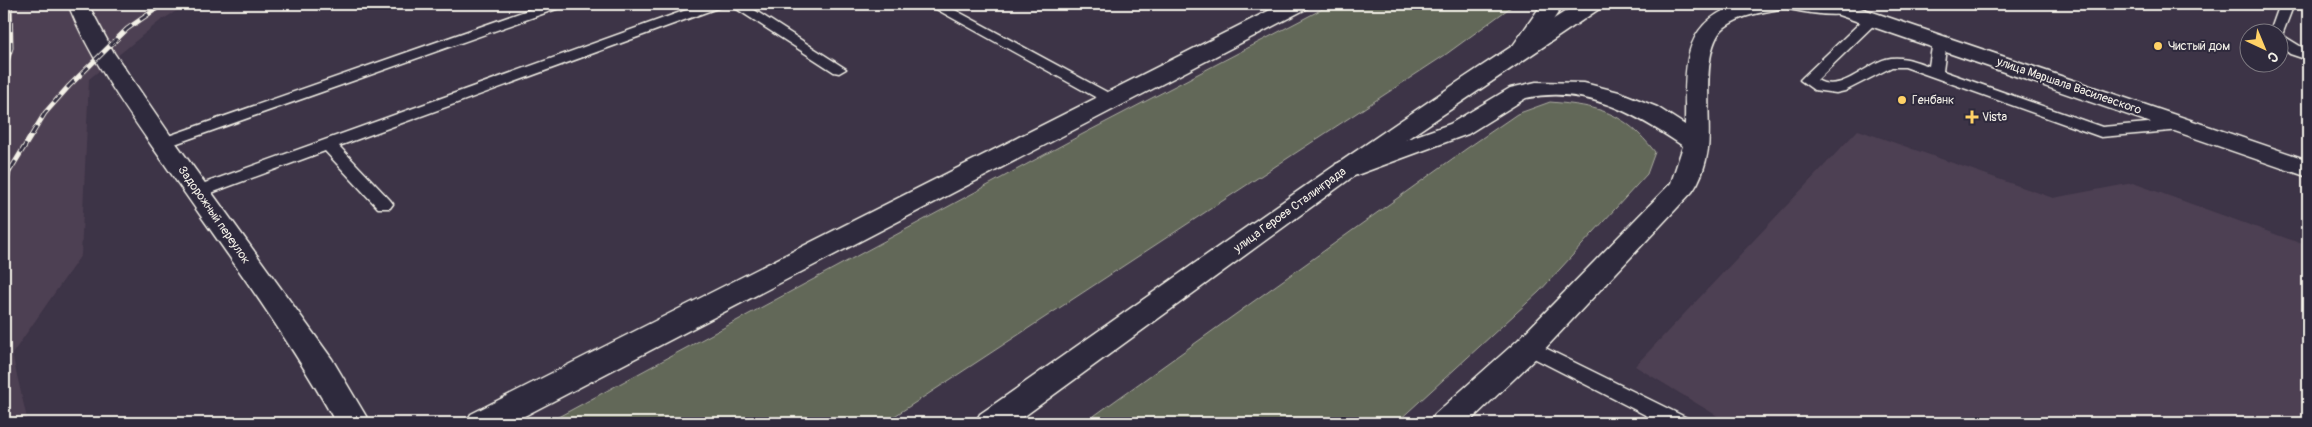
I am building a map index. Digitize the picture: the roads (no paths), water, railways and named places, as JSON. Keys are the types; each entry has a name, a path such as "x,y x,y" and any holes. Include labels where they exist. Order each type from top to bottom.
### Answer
{"street":[{"name":"Задорожный переулок","path":"78,4 103,53 163,143 321,367 353,423"},
{"path":"484,423 1298,4"},
{"path":"1523,48 1553,4"},
{"name":"улица Героев Сталинграда","path":"992,423 1346,170 1523,48 1591,4"},
{"path":"1447,423 1529,347 1683,186 1692,165 1696,143 1700,50 1710,28 1725,17 1744,10 1771,4"},
{"name":"улица Маршала Василевского","path":"1797,4 1835,5 2308,169"},
{"path":"1346,170 1459,129 1518,93 1536,89 1584,90 1610,97 1648,112 1696,143"}],"lane":[{"path":"163,143 557,4"},
{"path":"198,192 714,4"},
{"path":"736,4 839,68"},
{"path":"934,4 1111,100"},
{"path":"2280,22 2287,4"},
{"path":"1873,18 1808,80 1821,88 1840,88 1889,63 1907,63 2101,132 2182,125"},
{"path":"1935,72 1940,41"},
{"path":"2290,47 2308,56"},
{"path":"328,144 384,204"},
{"path":"1529,347 1679,423"}],"railway":[{"path":"4,70 11,48 10,4"},
{"path":"5,189 9,172 45,113 69,86 127,29 163,4"},
{"path":"4,196 6,188"}],"place":[{"name":"Чистый дом","path":"2158,46"},
{"name":"Генбанк","path":"1902,100"},
{"name":"Vista","path":"1972,117"}]}
